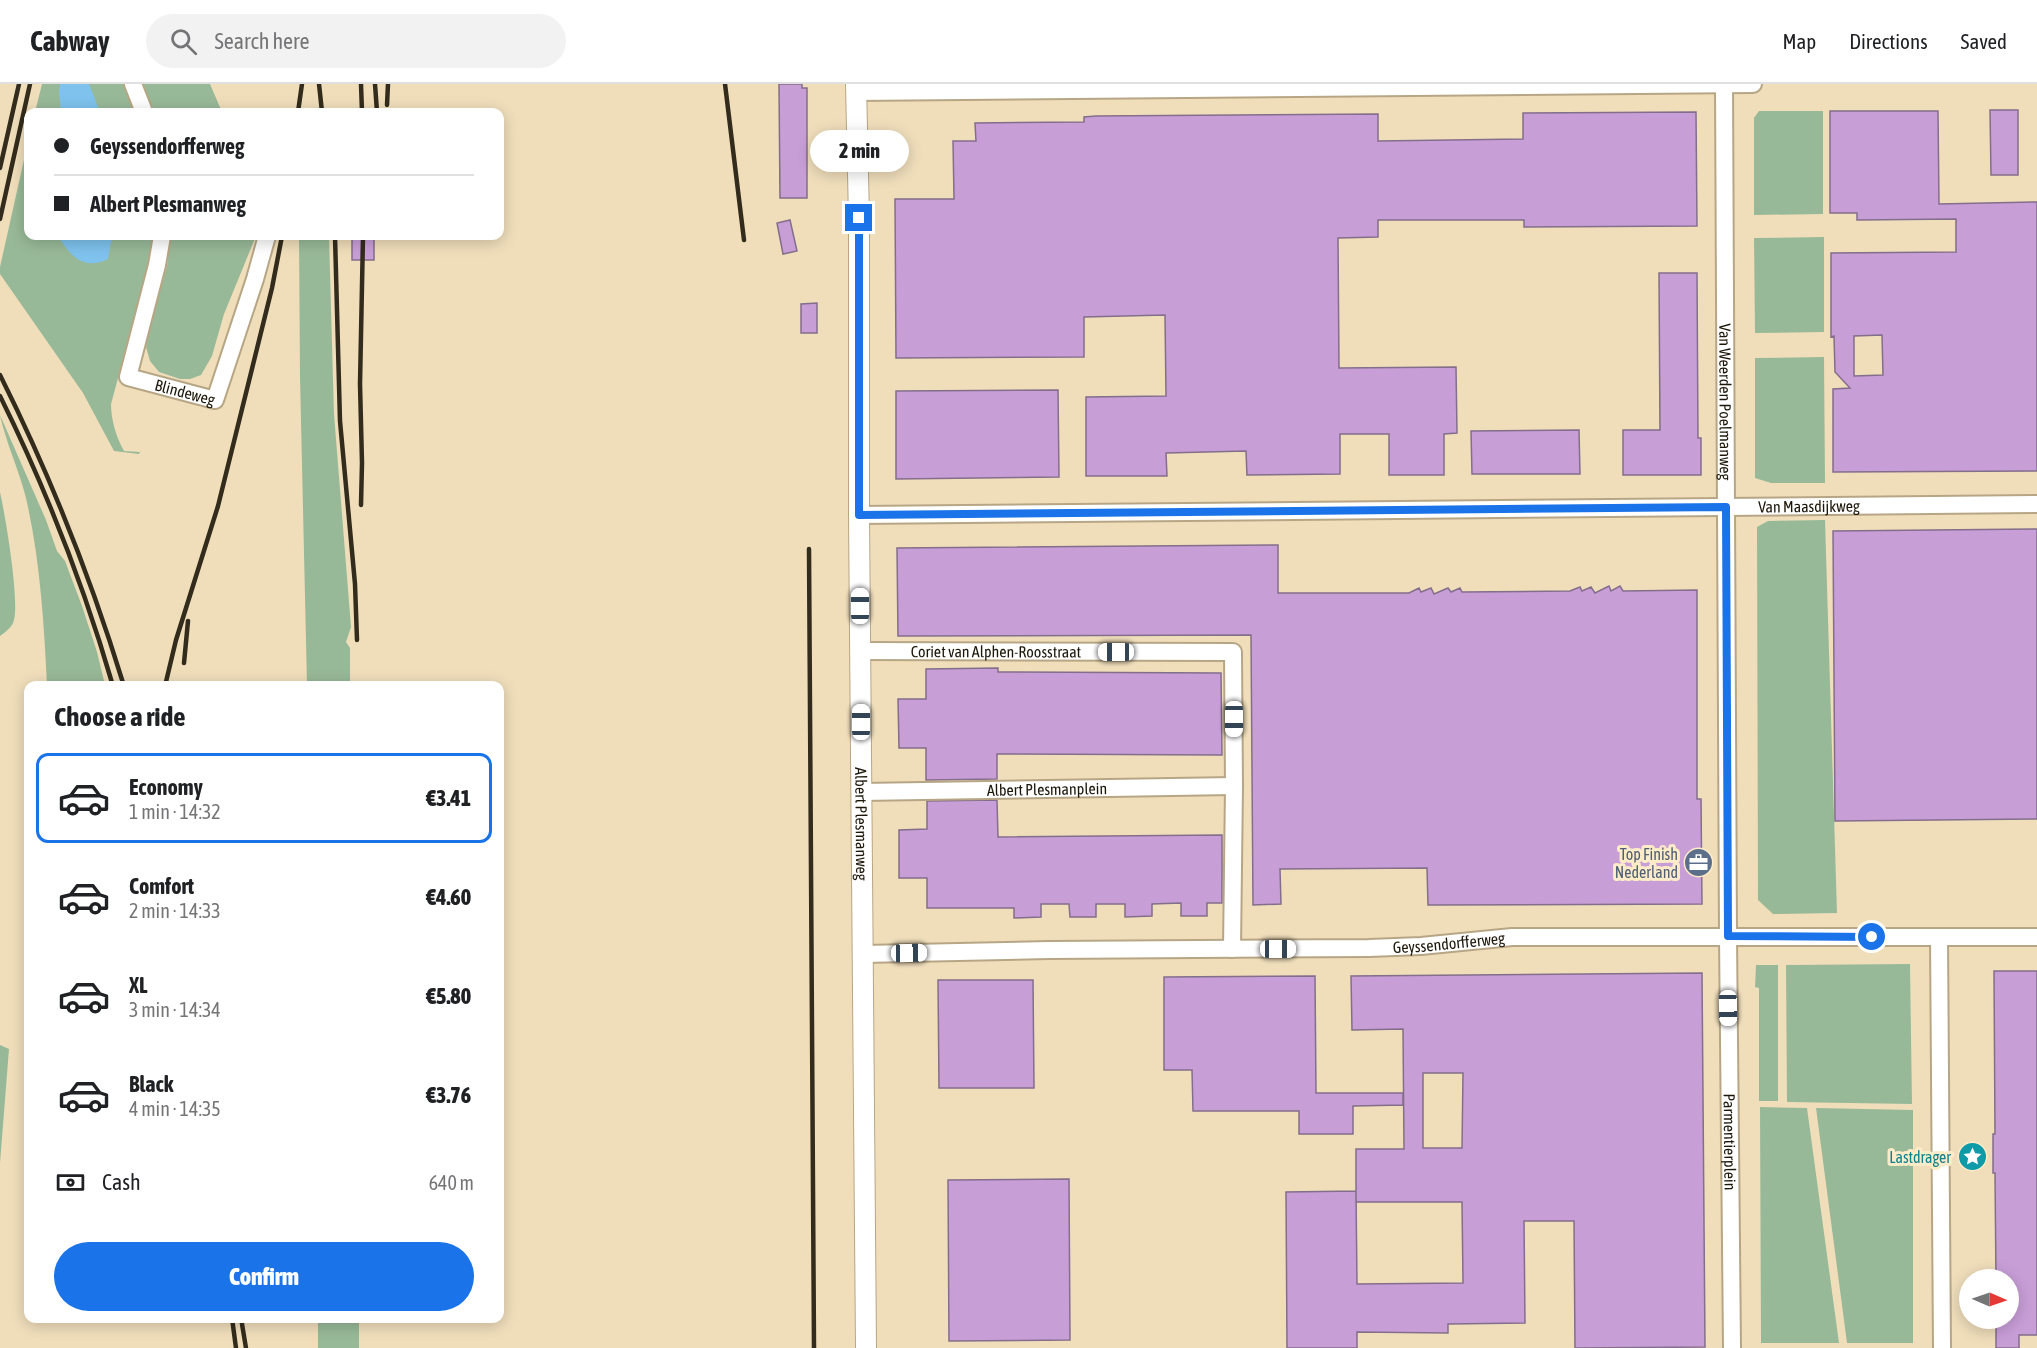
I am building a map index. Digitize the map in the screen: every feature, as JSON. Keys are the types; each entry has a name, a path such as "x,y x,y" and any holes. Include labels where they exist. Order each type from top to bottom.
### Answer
{"street":[{"path":"133,84 142,108"},
{"name":"Van Weerden Poelmanweg","path":"1724,84 1728,936"},
{"path":"856,88 1753,84"},
{"name":"Albert Plesmanweg","path":"856,88 859,218 859,515 866,1348"},
{"name":"Blindeweg","path":"161,240 128,377 215,400 266,240"},
{"name":"Van Maasdijkweg","path":"859,515 2037,504"},
{"name":"Coriet van Alphen-Roosstraat","path":"860,651 1233,652 1232,949"},
{"name":"Albert Plesmanplein","path":"861,792 1234,786"},
{"name":"Parmentierplein","path":"1728,936 1732,1348"},
{"name":"Geyssendorfferweg","path":"863,954 1422,946 1512,937 2037,937"},
{"path":"1939,937 1942,1348"}],"green space":[{"path":"42,84 124,84 133,108 36,108"},
{"path":"142,84 210,84 220,108 151,108"},
{"path":"1759,111 1823,111 1823,214 1754,215 1754,118"},
{"path":"24,160 24,240 152,240 145,278 111,404 114,428 124,451 140,452 139,454 114,451 83,393 0,274"},
{"path":"1824,237 1824,332 1755,333 1754,238"},
{"path":"170,240 254,240 224,314 212,356 201,375 190,379 180,379 159,372 150,361 146,347 167,266"},
{"path":"299,240 329,240 334,414 351,627 346,642 350,648 350,681 307,681"},
{"path":"1824,357 1825,483 1771,483 1755,478 1755,358"},
{"path":"0,415 46,520 57,551 65,561 97,652 104,681 47,681 41,591 35,544 26,498"},
{"path":"0,492 11,559 15,613 13,623 0,636"},
{"path":"1825,520 1837,913 1773,914 1758,900 1757,527 1768,521"},
{"path":"1910,964 1912,1104 1787,1102 1786,965"},
{"path":"1756,965 1778,965 1778,1101 1759,1101 1759,988 1755,987"},
{"path":"0,1045 9,1049 0,1163"},
{"path":"1760,1107 1807,1108 1839,1343 1761,1343"},
{"path":"1816,1108 1913,1110 1913,1343 1847,1343"},
{"path":"318,1323 359,1323 359,1348 318,1348"}],"water":[{"path":"60,84 89,84 98,108 61,108"},
{"path":"61,240 111,240 108,259 99,262 78,260"}],"building":[{"path":"779,84 802,84 802,88 807,88 807,198 780,198"},
{"path":"1990,110 2018,110 2018,175 1991,175"},
{"path":"1830,111 1938,111 1939,204 2037,202 2037,471 1833,472 1833,389 1850,388 1835,372 1834,336 1831,337 1831,253 1956,252 1956,219 1857,220 1857,213 1830,213","holes":["1882,335 1883,375 1854,376 1854,336"]},
{"path":"1696,112 1697,226 1524,227 1524,220 1378,220 1378,237 1338,238 1339,368 1456,367 1457,433 1444,434 1444,475 1389,475 1389,434 1340,434 1340,474 1247,475 1246,451 1166,453 1167,476 1086,476 1086,397 1166,396 1165,315 1084,317 1084,357 896,358 895,199 954,199 953,141 976,141 975,123 1084,122 1084,117 1096,116 1378,114 1378,141 1523,139 1523,113"},
{"path":"790,220 797,251 783,254 777,223"},
{"path":"352,240 374,240 374,260 352,260"},
{"path":"1659,273 1697,273 1698,438 1701,438 1701,475 1623,475 1623,430 1660,430"},
{"path":"817,303 817,333 801,333 801,304"},
{"path":"1058,390 1059,477 896,479 896,391"},
{"path":"1579,430 1580,474 1472,474 1471,431"},
{"path":"2037,529 2037,819 1835,821 1833,531"},
{"path":"1278,545 1278,593 1409,593 1419,588 1421,592 1431,588 1434,594 1448,588 1451,592 1460,588 1462,592 1570,591 1580,587 1582,591 1591,587 1595,593 1609,586 1611,591 1620,586 1623,591 1697,590 1697,799 1701,799 1702,904 1428,905 1427,868 1280,869 1281,904 1253,905 1251,635 898,636 897,548"},
{"path":"998,668 998,672 1221,673 1222,755 997,754 997,779 926,780 926,748 899,748 898,699 926,699 926,669"},
{"path":"997,800 998,837 1222,835 1222,903 1207,903 1207,916 1181,916 1181,903 1152,904 1152,916 1125,917 1125,904 1096,904 1096,917 1070,917 1069,904 1041,904 1041,917 1014,918 1014,908 927,908 927,878 899,878 899,830 927,829 927,801"},
{"path":"1994,971 2037,971 2037,1335 2019,1335 2019,1348 1996,1348 1996,1329 2019,1329 2019,1269 1996,1269 1995,1173 1993,1173 1993,1134 1995,1134"},
{"path":"1702,973 1705,1347 1575,1348 1574,1221 1524,1221 1525,1323 1448,1324 1448,1333 1357,1332 1357,1348 1287,1348 1286,1192 1356,1191 1356,1149 1404,1149 1403,1029 1352,1030 1351,976","holes":["1423,1073 1463,1073 1462,1148 1423,1148","1356,1202 1462,1202 1463,1283 1357,1284"]},
{"path":"1315,976 1316,1093 1403,1093 1403,1105 1353,1106 1353,1134 1299,1134 1299,1111 1193,1111 1192,1070 1164,1070 1164,977"},
{"path":"938,980 1033,980 1034,1088 939,1088"},
{"path":"1069,1179 1070,1340 949,1341 948,1180"}],"railway":[{"path":"0,168 19,84"},
{"path":"25,108 30,84"},
{"path":"299,108 302,84"},
{"path":"319,84 322,108"},
{"path":"361,84 362,108"},
{"path":"375,84 377,108"},
{"path":"387,105 388,84"},
{"path":"725,84 744,240"},
{"path":"0,219 24,111"},
{"path":"166,681 176,640 218,506 272,288 281,240"},
{"path":"335,240 340,421 355,584 357,640"},
{"path":"361,505 360,384 363,240"},
{"path":"0,375 36,451 68,528 98,606 122,681"},
{"path":"0,396 63,538 90,612 111,681"},
{"path":"809,549 814,1348"},
{"path":"184,663 188,621"},
{"path":"233,1323 236,1348"},
{"path":"242,1323 246,1348"}],"place":[{"name":"Top Finish Nederland","path":"1699,863"},
{"name":"Lastdrager","path":"1972,1157"}],"route":[{"path":"859,218 859,515 1726,507 1728,936 1872,937"}]}
